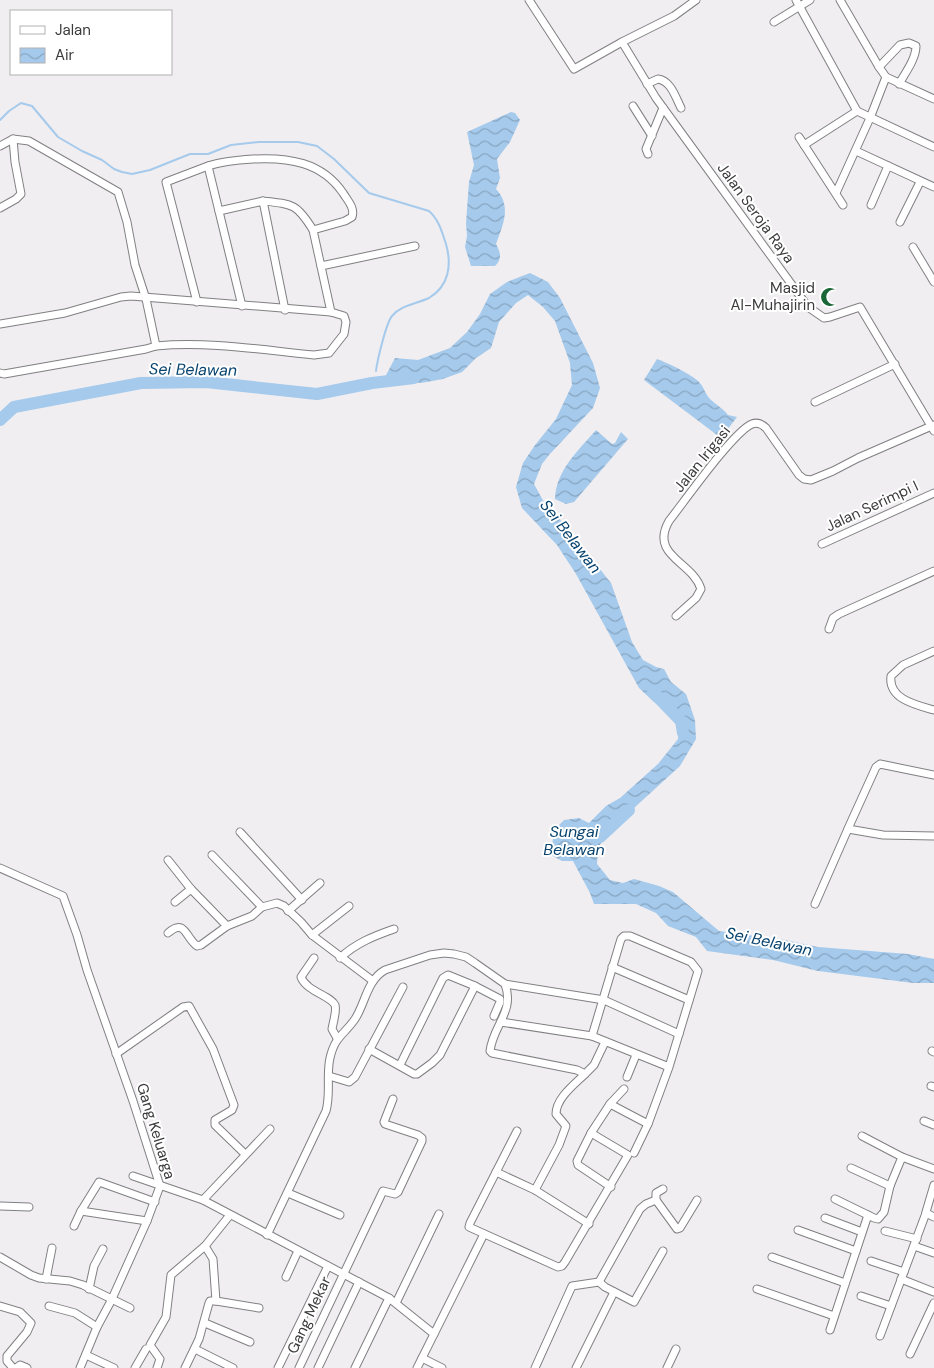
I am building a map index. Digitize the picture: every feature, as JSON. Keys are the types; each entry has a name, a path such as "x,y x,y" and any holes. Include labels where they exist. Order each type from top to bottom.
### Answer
{"street":[{"path":"529,0 574,69 674,16 696,0"},
{"path":"774,22 797,3 810,0"},
{"path":"840,0 886,76 899,84 934,99"},
{"path":"797,3 857,111 934,147"},
{"name":"Jalan Seroja Raya","path":"622,42 663,108 808,307 824,318 860,307 933,427"},
{"path":"879,67 900,45 909,43 916,46 917,49 912,61 899,84"},
{"path":"836,193 856,151 886,76"},
{"path":"647,84 658,79 665,81 672,89 681,108"},
{"path":"632,106 652,136"},
{"path":"648,154 646,149 663,108"},
{"path":"804,145 857,111"},
{"path":"799,137 842,205"},
{"path":"0,208 16,199 21,192 13,139"},
{"path":"0,146 13,139 30,141 118,192 127,222 135,264 146,298 156,346"},
{"path":"856,151 934,187"},
{"path":"197,302 166,182 224,160 278,158 308,164 326,174 341,190 354,212 352,217 345,221 313,230"},
{"path":"208,166 242,306"},
{"path":"871,205 888,166"},
{"path":"900,222 920,182"},
{"path":"219,212 263,201 284,203 298,208 313,230 331,312"},
{"path":"263,201 285,310"},
{"path":"321,266 415,246"},
{"path":"913,247 932,273 934,282"},
{"path":"0,324 65,313 121,297 331,312 344,316 346,326 344,334 329,353 314,355 179,343 0,373"},
{"path":"815,402 895,364"},
{"name":"Jalan Irigasi","path":"676,616 696,598 701,589 699,581 668,551 663,540 664,530 730,443 746,428 754,423 761,424 771,434 799,475 804,479 811,480 933,427"},
{"name":"Jalan Serimpi I","path":"822,544 934,493"},
{"path":"829,629 833,618 839,614 934,572"},
{"path":"934,651 902,665 891,676 890,683 896,695 934,710"},
{"path":"816,904 874,771 880,764 934,775"},
{"path":"848,829 883,835 934,836"},
{"path":"240,832 302,900"},
{"path":"212,855 262,907"},
{"path":"168,860 191,889 228,926"},
{"name":"Gang Keluarga","path":"0,868 63,896 160,1186 147,1221 97,1327 80,1368"},
{"path":"288,911 320,883"},
{"path":"175,902 191,889"},
{"path":"168,933 175,927 183,928 197,946 201,945 228,926 252,916 262,907 277,903 284,906 312,935 340,958 373,981"},
{"path":"312,935 349,906"},
{"path":"340,958 350,948 364,940 394,929"},
{"path":"592,1036 622,939 627,936 691,962 698,971 669,1068 648,1124 634,1153"},
{"path":"267,1235 326,1112 329,1100 328,1069 338,1038 354,1019 373,981 378,974 385,970 430,954 444,953 466,957 504,984 604,1000 679,1034"},
{"path":"314,958 301,977 302,982 334,1003 336,1007 332,1029 333,1034 338,1038"},
{"path":"612,967 689,1000"},
{"path":"400,1065 442,978 448,975 500,999 494,1016"},
{"path":"504,984 508,993 508,1001 501,1022 491,1042 490,1051 492,1053 577,1070 585,1074"},
{"path":"369,1049 417,1074 432,1064 440,1055 475,986"},
{"path":"329,1076 342,1081 351,1081 355,1077 403,987"},
{"path":"116,1054 183,1007 189,1006 213,1049 234,1105 232,1110 215,1120 215,1125 245,1154"},
{"path":"501,1022 592,1036 669,1068"},
{"path":"535,1190 559,1145 566,1126 556,1114 557,1107 567,1092 594,1065 604,1042"},
{"path":"627,1077 636,1055"},
{"path":"610,1187 578,1165 577,1161 591,1133 610,1104 624,1089"},
{"name":"Gang Mekar","path":"299,1368 383,1191 395,1194 398,1192 422,1141 422,1138 418,1135 384,1122 393,1099"},
{"path":"610,1104 648,1124"},
{"path":"924,1121 934,1125"},
{"path":"203,1200 270,1129"},
{"path":"517,1131 469,1225 471,1228 558,1267 562,1266 565,1262 589,1224 628,1155 591,1133"},
{"path":"862,1136 902,1157 934,1169"},
{"path":"836,1199 878,1219 882,1216 890,1186 902,1157"},
{"path":"851,1168 890,1186"},
{"path":"496,1172 535,1190 589,1224"},
{"path":"133,1176 203,1200 344,1274 389,1298 434,1334"},
{"path":"74,1226 81,1210 99,1182 155,1202"},
{"path":"880,1336 926,1214 934,1185"},
{"path":"599,1282 640,1209 652,1202 656,1193 663,1189"},
{"path":"288,1193 340,1215"},
{"path":"652,1202 677,1229 680,1228 697,1200"},
{"path":"0,1206 29,1207"},
{"path":"81,1210 147,1221"},
{"path":"396,1303 439,1214"},
{"path":"926,1214 934,1217"},
{"path":"157,1368 160,1359 150,1345 168,1311 170,1278 205,1246 230,1215"},
{"path":"830,1330 868,1215"},
{"path":"825,1218 862,1232"},
{"path":"798,1230 856,1251"},
{"path":"885,1231 917,1238"},
{"path":"417,1368 484,1234"},
{"path":"205,1246 213,1259 216,1301"},
{"path":"914,1246 934,1253"},
{"path":"46,1279 52,1248"},
{"path":"90,1289 94,1266 103,1249"},
{"path":"286,1277 298,1251"},
{"path":"535,1368 572,1286 599,1282 630,1301 636,1300 663,1251"},
{"path":"0,1257 31,1275 46,1279 70,1281 130,1308"},
{"path":"772,1257 845,1283"},
{"path":"871,1261 903,1275 934,1292"},
{"path":"278,1368 328,1266"},
{"path":"318,1368 359,1282"},
{"path":"757,1289 834,1316"},
{"path":"576,1368 614,1292"},
{"path":"861,1296 891,1306"},
{"path":"355,1368 389,1298"},
{"path":"185,1368 204,1323 210,1301 259,1308"},
{"path":"910,1354 934,1303"},
{"path":"0,1306 20,1312 31,1323 27,1332 7,1356 6,1361 14,1368 20,1365 27,1368"},
{"path":"49,1306 75,1313 97,1327"},
{"path":"204,1323 250,1342"},
{"path":"135,1368 146,1349"},
{"path":"194,1349 233,1368"},
{"path":"667,1368 676,1349"},
{"path":"86,1355 114,1368"},
{"path":"422,1358 442,1368"}],"water":[{"path":"511,112 515,113 520,120 510,142 497,159 500,178 496,189 501,195 505,209 505,216 496,244 500,258 495,266 471,266 465,247 469,182 474,165 467,132"},
{"name":"Sungai Belawan","path":"530,273 548,282 560,298 593,363 600,388 593,408 542,464 534,484 545,504 565,525 611,583 632,642 643,660 664,669 671,682 686,694 695,720 696,739 680,766 634,808 614,823 606,833 598,849 597,864 610,880 623,883 634,879 673,892 719,931 785,940 818,947 908,954 934,959 934,983 913,983 818,971 773,960 707,951 696,937 668,926 656,913 636,904 594,904 573,861 562,861 551,855 554,830 564,820 579,818 589,823 606,806 620,798 658,764 678,739 680,721 668,705 655,703 639,688 576,574 557,545 522,508 516,487 523,463 556,419 572,385 570,363 555,321 543,307 528,295 516,303 499,322 491,348 476,358 462,372 443,379 421,383 384,379 395,358 418,360 450,348 467,332 480,314 490,294 507,282"},
{"path":"657,359 696,379 712,401 728,415 737,417 721,438 644,380"},
{"path":"596,430 612,444 615,443 621,432 628,439 574,502 566,504 555,499 559,479 564,470 575,453"}],"waterway":[{"path":"0,120 21,103 32,106 58,137 102,160 114,169 132,174 150,170 190,154 208,154 231,145 259,142 298,142 317,146 334,159 369,193 429,211 438,222 448,252 449,267 445,281 436,293 429,298 400,309 392,316 380,351 376,371"},
{"name":"Sei Belawan","path":"0,420 14,407 141,383 206,382 317,394 372,383 414,378"},
{"name":"Sei Belawan","path":"653,692 681,721 683,733"},
{"name":"Sei Belawan","path":"600,837 629,810"}],"place":[{"name":"Masjid Al-Muhajirin","path":"830,297"}]}
